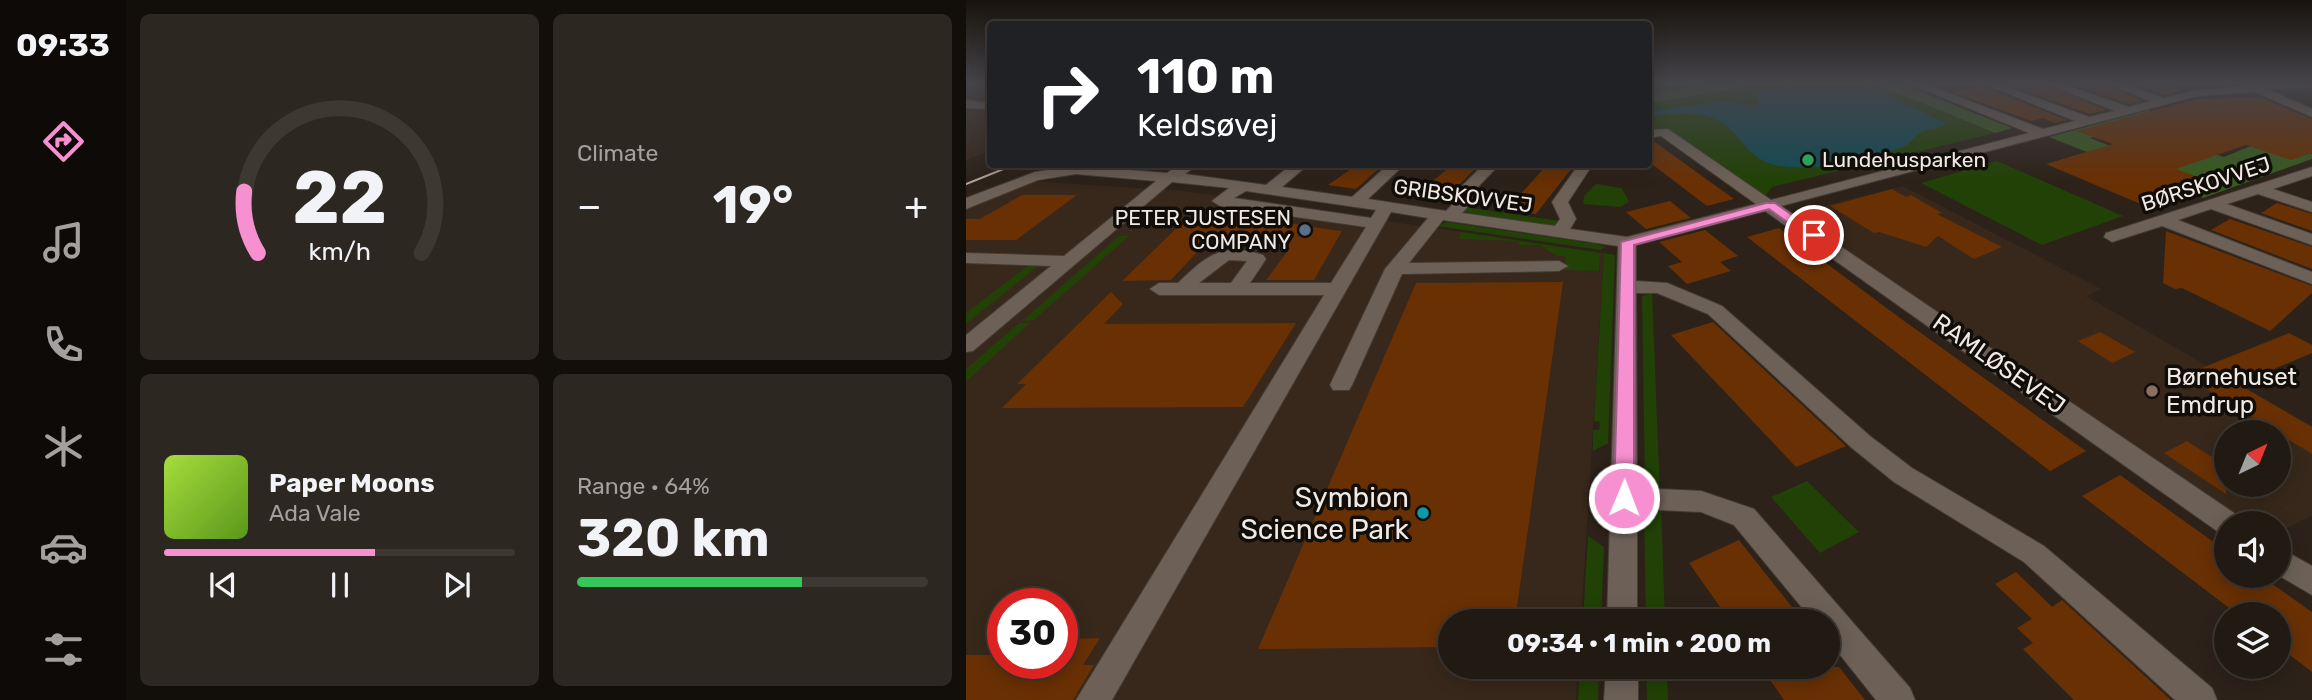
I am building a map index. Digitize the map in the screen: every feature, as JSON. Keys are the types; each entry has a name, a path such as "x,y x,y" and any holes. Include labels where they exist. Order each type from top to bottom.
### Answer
{"street":[{"path":"1996,116 2042,134"},
{"path":"2073,116 2087,121"},
{"path":"1622,609 1627,242 2105,116"},
{"name":"RAMLØSEVEJ","path":"1652,133 1663,132 2214,514"},
{"path":"966,346 1065,261 1168,178 1184,168"},
{"path":"1269,190 1298,168"},
{"path":"1355,203 1394,168"},
{"path":"1341,385 1394,269 1411,245 1464,202 1464,192 1489,168"},
{"path":"1559,232 1568,219 1560,202 1583,168"},
{"name":"GRIBSKOVVEJ","path":"966,204 1035,176 1076,170 1243,186 1355,203 1381,216 1444,216 1627,242"},
{"name":"BØRSKOVVEJ","path":"2112,237 2308,175"},
{"path":"1093,700 1381,216 1220,201 1243,186"},
{"path":"2258,189 2312,207"},
{"path":"2211,204 2312,240"},
{"path":"2162,220 2312,278"},
{"path":"1183,289 1218,257 1241,252 1257,259 1237,289"},
{"path":"966,258 1065,261"},
{"path":"1394,269 1559,266"},
{"path":"1628,287 1660,287 1715,310 1861,442 1903,475 2034,554 2200,700"},
{"path":"1159,289 1337,289"},
{"path":"1624,498 1704,502 1726,507 1744,517 1898,700"},
{"path":"2291,568 2312,582"},
{"path":"1622,679 1622,700"}],"shaded area":[{"path":"966,116 987,116 987,152 966,160"},
{"path":"1011,180 1184,191 1604,253 1582,609 1438,609 1438,679 1577,679 1576,700 966,700 966,198"},
{"name":"Børnehuset Emdrup","path":"1903,186 2101,289 2086,296 2312,426 2312,516 2291,526 2291,511 2229,511 1791,214"}],"green space":[{"name":"Lundehusparken","path":"1652,116 1953,116 1995,133 1772,187 1765,196 1666,128 1652,130"},
{"path":"1953,116 1981,116 2012,128 1995,133"},
{"path":"2128,116 2159,116 2090,138 2154,163 2196,147 2224,157 2268,139 2312,154 2312,159 2203,198 2049,137"},
{"path":"1997,161 2123,216 2042,245 1921,183"},
{"path":"1596,184 1622,188 1629,202 1620,207 1583,204 1584,196"},
{"path":"1464,207 1560,221 1557,226 1460,212"},
{"path":"1447,222 1606,247 1600,250 1437,226"},
{"path":"1461,232 1600,253 1599,271 1565,270 1566,256 1557,256 1540,245 1520,245 1518,241 1459,239"},
{"path":"1119,236 1129,236 1034,320 1022,321"},
{"path":"1604,253 1615,255 1608,443 1593,451 1593,430 1599,430 1600,422 1594,421"},
{"path":"1027,266 1038,266 966,324 966,313"},
{"path":"1652,293 1660,494 1645,490 1642,296"},
{"path":"1019,323 1030,323 966,382 966,369"},
{"path":"1807,481 1859,532 1820,553 1771,497"},
{"path":"1661,505 1665,609 1646,609 1644,511"},
{"path":"1588,536 1604,547 1601,609 1584,609"},
{"path":"1579,679 1599,679 1598,700 1578,700"},
{"path":"1646,679 1667,679 1668,700 1647,700"}],"water":[{"path":"1707,116 1930,116 1946,123 1921,132 1905,146 1875,157 1837,165 1800,168 1761,160 1724,124"}],"building":[{"path":"2016,116 2056,116 2067,120 2055,123 2043,118 2031,121"},
{"path":"2134,116 2304,116 2312,119 2312,153 2291,160 2246,145 2176,169 2209,181 2138,203 2046,164 2113,144 2076,131"},
{"path":"1652,140 1734,199 1707,206 1652,164"},
{"path":"1352,168 1380,168 1356,189 1328,185"},
{"path":"1448,168 1476,168 1443,201 1414,197"},
{"path":"1544,168 1572,168 1536,214 1506,210"},
{"path":"1892,189 1906,197 1911,195 1942,213 1937,214 2002,247 1974,259 1938,236 1926,247 1879,232 1874,233 1830,206"},
{"path":"1022,195 1077,195 1016,240 966,240 966,219 980,219"},
{"path":"1670,201 1691,218 1646,229 1626,212"},
{"path":"2277,203 2312,214 2312,231 2261,213"},
{"path":"1206,210 1342,231 1314,280 1266,280 1290,248 1213,235 1171,280 1122,281 1184,221"},
{"path":"2230,219 2312,247 2312,269 2211,230"},
{"path":"1779,228 2086,451 2050,471 1747,237"},
{"path":"1705,230 1738,256 1720,262 1731,271 1687,284 1668,266 1682,262 1659,242"},
{"path":"2166,231 2312,286 2312,293 2270,331 2182,288 2175,289 2163,283"},
{"name":"Symbion Science Park","path":"1563,282 1517,609 1438,609 1438,647 1258,649 1416,283"},
{"path":"1111,292 1123,304 1104,324 1296,323 1243,407 1002,408 1026,384 1017,384"},
{"path":"1713,322 1846,446 1796,467 1671,335"},
{"path":"2100,332 2135,352 2112,363 2078,341"},
{"path":"2289,333 2312,345 2312,353 2238,384 2312,427 2312,454 2291,441 2291,420 2257,420 2184,375"},
{"path":"2187,441 2214,458 2214,486 2164,453"},
{"path":"2120,475 2214,542 2214,588 2278,588 2312,612 2312,672 2291,656 2291,602 2221,602 2082,496"},
{"path":"1739,540 1794,609 1722,609 1689,563"},
{"path":"2016,572 2052,607 2062,600 2171,700 2074,700 2023,649 2033,643 2017,628 2032,619 1995,584"},
{"path":"1100,638 1083,665 1094,665 1073,700 966,700 966,655 987,655 987,679 1078,679 1078,639"},
{"path":"1840,668 1865,700 1784,700 1769,679 1840,679"}],"tram line":[{"path":"966,184 1006,168"}],"place":[{"name":"Lundehusparken","path":"1808,160"},
{"name":"PETER JUSTESEN COMPANY","path":"1305,230"},
{"name":"Børnehuset Emdrup","path":"2152,391"},
{"name":"Symbion Science Park","path":"1423,513"}],"route":[{"path":"1624,498 1627,242 1770,205 1814,235"}]}
